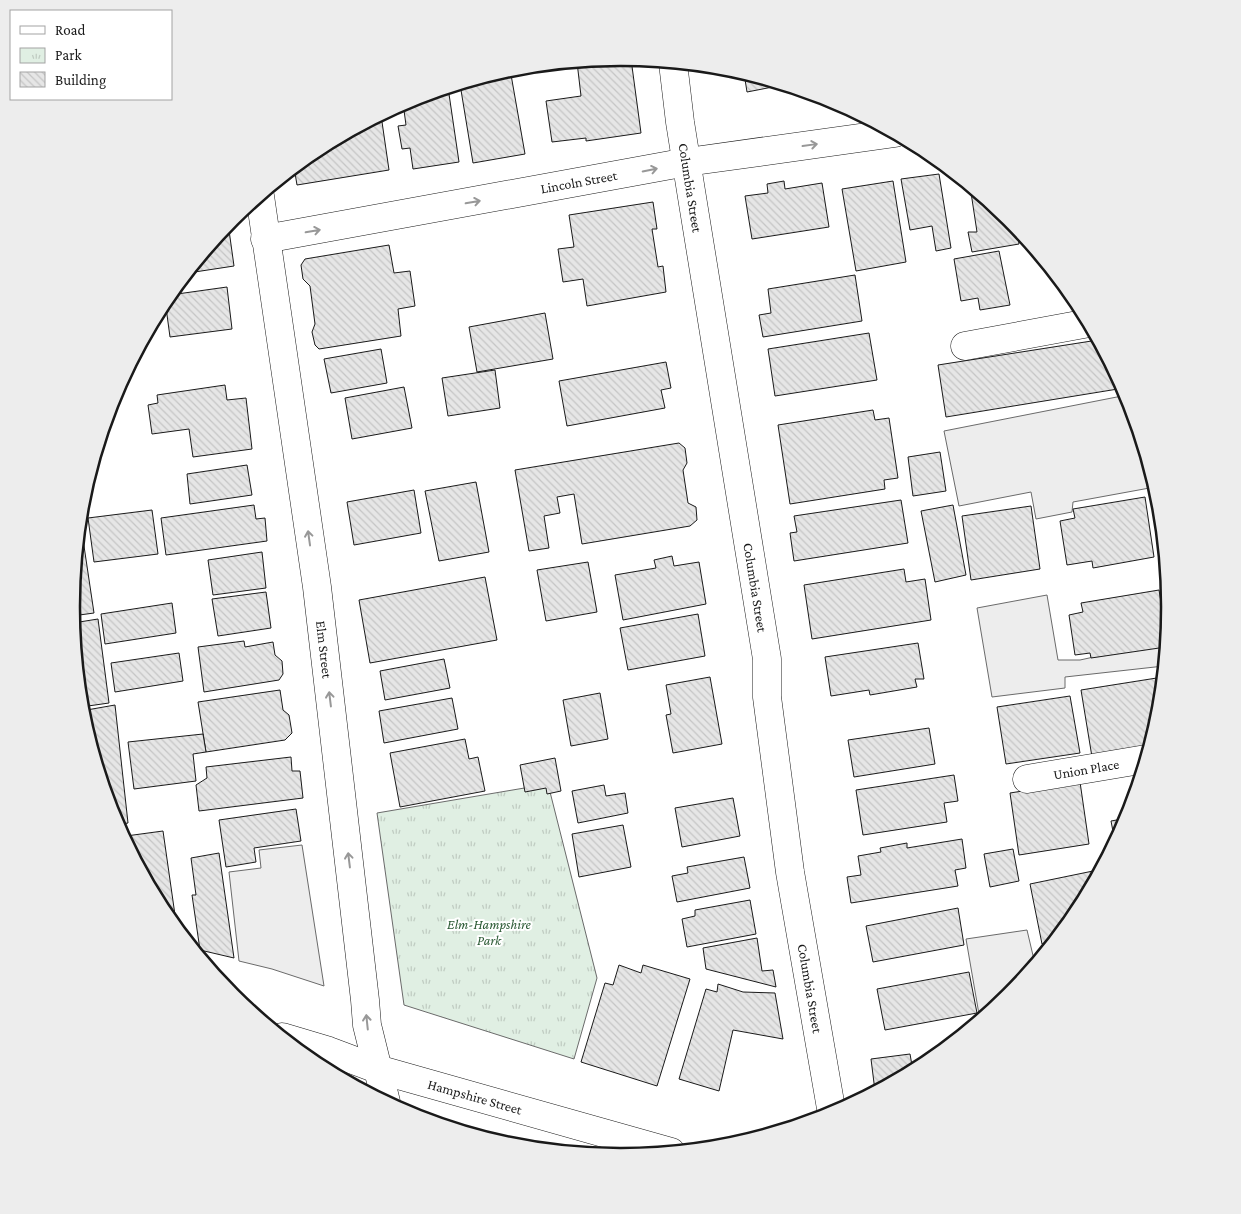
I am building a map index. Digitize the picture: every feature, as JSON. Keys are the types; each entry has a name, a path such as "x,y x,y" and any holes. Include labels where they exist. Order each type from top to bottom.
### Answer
{"street":[{"name":"Columbia Street","path":"675,69 687,162 767,659 767,697 790,872 831,1105"},
{"name":"Lincoln Street","path":"265,239 687,162 884,135"},
{"name":"Elm Street","path":"261,203 317,587 367,1025 384,1093"},
{"path":"965,346 1081,324"},
{"name":"Union Place","path":"1027,779 1139,761"},
{"name":"Hampshire Street","path":"301,1043 377,1069 654,1147"}],"green space":[{"name":"Elm-Hampshire Park","path":"548,784 597,978 574,1059 404,1005 377,813"}],"shaded area":[{"path":"1118,397 1133,433 1148,488 1073,502 1072,512 1036,519 1031,492 959,506 944,431"},
{"path":"1047,595 1058,660 1080,660 1160,643 1158,667 1065,677 1065,688 992,697 977,608"},
{"path":"302,845 324,986 272,969 239,961 229,872 261,868 259,850"},
{"path":"1027,930 1033,956 979,1012 966,939"}],"building":[{"path":"632,66 641,133 586,141 586,138 552,142 546,101 581,96 578,68"},
{"path":"512,78 525,154 473,163 461,91"},
{"path":"745,82 769,88 747,92"},
{"path":"449,94 459,162 413,169 410,148 402,149 398,126 406,125 404,111"},
{"path":"382,122 389,170 297,185 295,175 320,157"},
{"path":"939,174 951,248 936,251 932,226 910,230 901,179"},
{"path":"784,181 785,189 822,183 829,227 752,239 745,196 768,193 767,184"},
{"path":"893,181 906,262 856,271 842,189"},
{"path":"971,195 1003,225 1019,244 972,252 968,232 977,232"},
{"path":"653,202 657,229 652,229 658,267 663,266 666,292 587,306 583,279 563,282 558,249 574,247 569,215"},
{"path":"230,234 234,266 196,272"},
{"path":"389,245 394,273 410,271 415,306 398,309 401,336 319,349 315,345 312,332 315,324 310,286 303,279 301,265 305,259"},
{"path":"999,251 1010,305 980,310 978,298 961,301 954,259"},
{"path":"855,275 862,321 763,337 759,315 771,313 768,289"},
{"path":"227,287 232,329 170,337 167,314 180,294"},
{"path":"545,313 553,359 477,372 469,327"},
{"path":"869,333 877,380 775,396 768,349"},
{"path":"1091,341 1115,389 946,417 938,365"},
{"path":"381,349 387,383 331,393 324,359"},
{"path":"666,362 671,388 661,390 665,408 567,426 559,381"},
{"path":"495,370 500,408 448,416 442,378"},
{"path":"225,385 227,400 246,398 252,449 193,457 189,429 152,434 148,405 158,403 157,395"},
{"path":"404,387 412,428 352,439 345,398"},
{"path":"873,410 875,420 889,418 898,478 884,480 885,489 790,504 778,425"},
{"path":"679,443 685,448 687,463 683,470 688,503 696,507 697,520 690,526 582,544 574,494 557,497 560,513 544,516 549,548 529,551 515,470"},
{"path":"940,452 946,491 913,496 908,457"},
{"path":"247,465 252,495 190,504 187,474"},
{"path":"476,482 489,552 439,561 425,491"},
{"path":"414,490 421,533 354,545 347,502"},
{"path":"1145,497 1154,557 1093,568 1092,561 1067,565 1060,521 1075,518 1073,509"},
{"path":"901,500 908,543 794,561 790,533 797,532 794,516"},
{"path":"254,505 256,519 265,518 267,541 166,555 161,518"},
{"path":"953,505 966,575 935,582 921,511"},
{"path":"1031,506 1040,569 971,580 962,516"},
{"path":"152,510 158,554 94,562 88,518"},
{"path":"83,542 94,613 80,615"},
{"path":"262,552 266,588 213,595 208,560"},
{"path":"672,556 674,566 699,562 706,604 623,620 615,575 656,568 654,560"},
{"path":"588,562 597,612 546,621 537,570"},
{"path":"904,569 906,582 925,579 931,620 812,639 804,585"},
{"path":"485,577 497,640 370,663 359,600"},
{"path":"1159,590 1161,607 1160,648 1091,658 1090,653 1075,655 1069,615 1083,612 1081,603"},
{"path":"266,592 271,628 218,636 212,599"},
{"path":"172,603 176,633 105,644 101,614"},
{"path":"698,614 705,656 628,670 620,628"},
{"path":"98,619 109,703 89,706 84,678 80,622"},
{"path":"244,641 245,647 273,642 275,655 282,661 283,674 279,680 204,692 198,647"},
{"path":"918,643 924,679 915,679 917,687 870,695 869,690 831,696 825,657"},
{"path":"179,653 183,681 115,692 111,663"},
{"path":"444,659 450,688 385,700 380,671"},
{"path":"710,677 722,744 673,753 666,715 671,714 666,685"},
{"path":"1157,678 1142,749 1092,757 1081,690"},
{"path":"280,690 283,710 289,715 292,733 285,740 206,752 198,702"},
{"path":"600,693 608,739 571,746 563,700"},
{"path":"1070,696 1080,753 1006,764 997,707"},
{"path":"452,698 458,729 384,743 379,711"},
{"path":"115,705 128,823 125,823 108,781 90,709"},
{"path":"929,728 935,764 854,777 848,740"},
{"path":"203,734 206,752 193,754 196,781 134,789 128,742"},
{"path":"465,739 469,759 478,757 485,791 400,807 390,753"},
{"path":"291,757 292,771 300,771 303,798 199,811 196,785 207,778 206,767"},
{"path":"555,758 561,791 547,794 546,788 525,792 520,765"},
{"path":"954,775 958,801 944,803 947,822 863,835 856,790"},
{"path":"1080,782 1089,844 1019,855 1010,793"},
{"path":"604,785 606,796 625,793 628,813 578,823 572,791"},
{"path":"733,798 740,836 682,847 675,808"},
{"path":"296,809 301,841 254,848 256,862 226,867 219,820"},
{"path":"1117,820 1113,830 1111,821"},
{"path":"623,825 631,867 579,877 572,834"},
{"path":"163,831 175,912 152,877 131,835"},
{"path":"962,839 966,868 955,870 958,886 851,903 847,877 861,875 858,856 881,852 880,848 907,843 907,848"},
{"path":"1013,849 1019,881 990,887 984,854"},
{"path":"219,853 234,958 203,951 199,946 192,895 196,895 191,858"},
{"path":"744,857 750,888 677,902 672,876 688,873 687,867"},
{"path":"1092,871 1070,907 1044,944 1042,944 1030,884"},
{"path":"750,900 756,934 687,947 682,919 695,916 695,910"},
{"path":"958,908 964,945 873,962 866,926"},
{"path":"757,938 762,971 773,970 776,987 706,969 703,948"},
{"path":"619,965 641,973 643,965 690,979 657,1086 581,1062 605,983 613,985"},
{"path":"969,972 977,1013 885,1030 877,989"},
{"path":"718,984 743,992 775,993 783,1039 733,1030 719,1091 679,1079 706,989 717,992"},
{"path":"910,1054 912,1063 874,1084 871,1059"}]}
